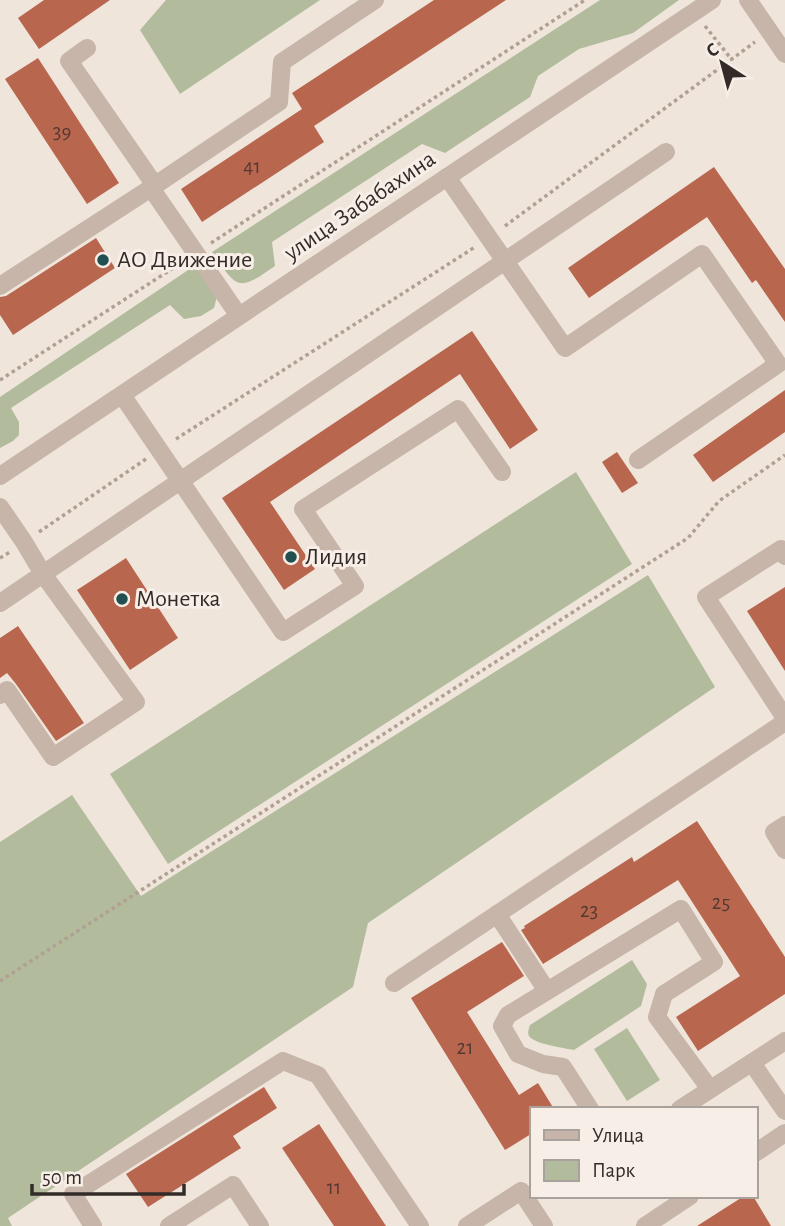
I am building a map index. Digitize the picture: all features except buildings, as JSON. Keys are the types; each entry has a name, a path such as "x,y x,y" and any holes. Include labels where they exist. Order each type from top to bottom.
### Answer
{"street":[{"path":"0,286 279,102 282,62 375,0"},
{"name":"улица Забабахина","path":"0,476 712,0"},
{"path":"748,0 785,54"},
{"path":"87,48 69,61 239,316"},
{"path":"0,603 666,152"},
{"path":"447,177 565,348 702,254 778,364 638,460"},
{"path":"121,395 283,632 355,586 303,509 458,409 502,472"},
{"path":"0,507 43,574 136,702 53,757 7,690 0,695"},
{"path":"394,983 785,720 706,597 780,549 785,556"},
{"path":"785,825 774,832 785,850"},
{"path":"589,1107 563,1067 543,1064 518,1054 502,1026 508,1015 681,909 714,962 664,994 657,1017 710,1089"},
{"path":"497,914 547,991"},
{"path":"683,1107 785,1041"},
{"path":"93,1226 73,1194 283,1061 318,1075 420,1226"},
{"path":"752,1063 785,1111"},
{"path":"757,1152 785,1133"},
{"path":"169,1226 233,1185 260,1226"},
{"path":"467,1226 526,1187"},
{"path":"531,1198 544,1226"},
{"path":"645,1226 687,1198"}],"path":[{"path":"0,380 584,0"},
{"path":"0,558 160,450 489,238 770,31"},
{"path":"0,981 688,538 719,501 785,455"}],"green space":[{"path":"166,0 320,0 180,94 140,30"},
{"path":"600,0 679,0 633,33 579,49 538,76 530,97 445,153 422,144 272,242 275,266 253,280 239,283 233,279 212,252"},
{"path":"197,264 217,296 214,308 201,316 184,319 170,305 11,408 19,422 19,435 0,448 0,397"},
{"path":"576,472 632,564 168,864 110,774"},
{"path":"648,575 715,687 368,923 353,987 8,1218 12,1226 0,1226 0,842 72,795 141,896"},
{"path":"632,960 647,984 641,1006 574,1050 543,1043 529,1036 530,1025"},
{"path":"627,1028 660,1080 627,1101 594,1049"}],"place":[{"name":"АО Движение","path":"103,260"},
{"name":"Лидия","path":"291,557"},
{"name":"Монетка","path":"122,599"}]}
